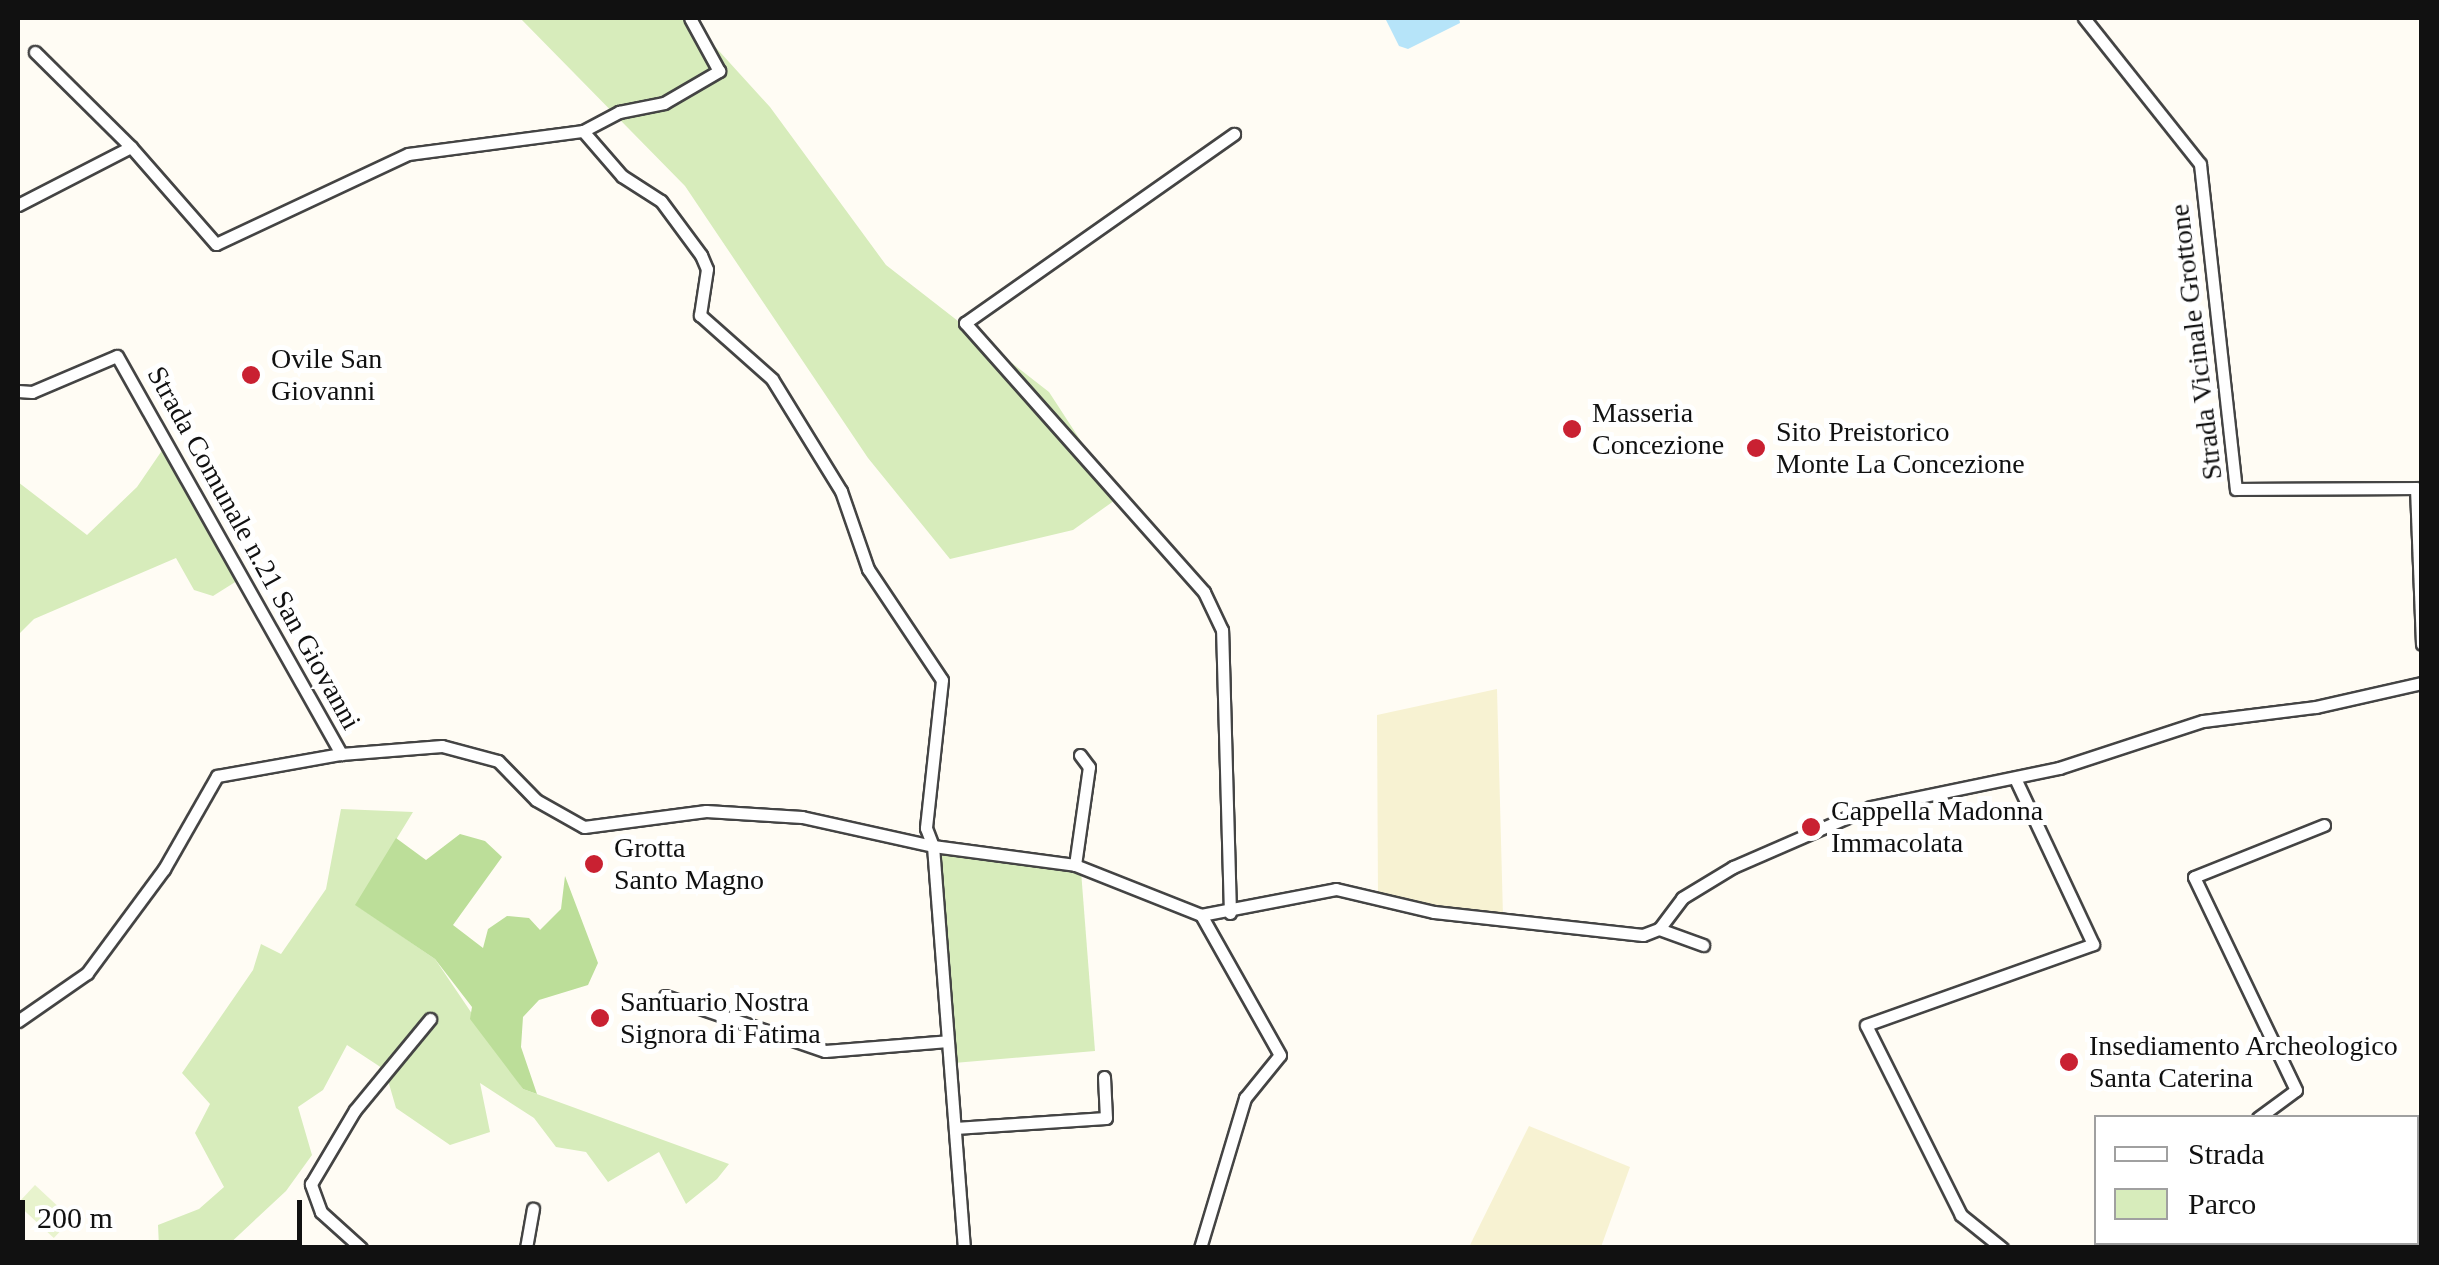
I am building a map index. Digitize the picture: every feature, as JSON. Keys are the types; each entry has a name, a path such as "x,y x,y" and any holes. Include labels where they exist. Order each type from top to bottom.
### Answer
{"street":[{"path":"35,52 132,146 216,244 408,154 583,131 596,122 664,104 719,71 690,18"},
{"name":"Strada Vicinale Grottone","path":"2084,18 2200,164 2236,490 2416,488 2422,644"},
{"path":"583,131 622,176 661,201 702,256 707,268 700,315 772,379 840,490 868,569 939,673 925,810 933,846 964,1248"},
{"path":"1230,913 1222,630 1204,592 965,323 1234,134"},
{"path":"18,205 132,146"},
{"name":"Strada Comunale n.21 San Giovanni","path":"18,391 32,392 118,356 341,754"},
{"path":"1659,930 1682,898 1785,843 1871,807 1965,783 2015,778 2203,721 2316,707 2422,683"},
{"path":"18,1020 87,972 164,869 216,776 341,754 442,746 498,761 536,800 584,827 706,811 802,817 933,846 1075,865 1201,915 1230,913 1336,888 1434,912 1643,934 1659,930 1704,946"},
{"path":"1075,865 1089,767 1080,756"},
{"path":"2002,1248 1962,1215 1866,1025 2093,944 2015,778"},
{"path":"2262,1115 2296,1090 2194,877 2324,825"},
{"path":"1200,1248 1245,1098 1280,1055 1201,915"},
{"path":"665,996 825,1051 948,1041"},
{"path":"361,1248 321,1212 311,1184 355,1110 430,1019"},
{"path":"955,1128 1106,1118 1104,1077"},
{"path":"526,1248 533,1209"}],"shaded area":[{"path":"1497,689 1503,916 1434,912 1378,899 1377,715"},
{"path":"1529,1126 1630,1167 1601,1247 1469,1247"}],"green space":[{"path":"520,18 689,18 770,107 886,265 1049,392 1118,498 1073,530 950,559 868,458 685,186"},
{"path":"163,449 240,579 213,596 194,590 176,558 34,619 18,635 18,482 87,535 137,487"},
{"path":"341,809 413,812 356,905 435,959 523,1089 729,1164 717,1179 686,1204 659,1152 608,1182 586,1152 556,1147 534,1118 480,1083 490,1132 450,1145 396,1108 385,1070 347,1045 323,1090 298,1107 312,1155 286,1191 226,1247 159,1247 158,1225 199,1209 224,1187 195,1133 210,1104 182,1073 253,970 261,944 281,954 326,889"},
{"path":"460,834 485,841 502,857 453,925 483,948 488,929 507,916 529,918 540,930 561,909 565,876 598,963 588,985 539,1000 523,1017 521,1047 537,1094 523,1089 470,1019 472,1007 435,959 355,905 396,838 426,860"},
{"path":"933,846 1081,871 1095,1051 954,1063"},
{"path":"35,1185 72,1219 54,1238 18,1205"}],"water":[{"path":"1385,18 1459,18 1460,23 1408,49 1399,46"}],"place":[{"name":"Ovile San Giovanni","path":"251,375"},
{"name":"Masseria Concezione","path":"1572,429"},
{"name":"Sito Preistorico Monte La Concezione","path":"1756,448"},
{"name":"Cappella Madonna Immacolata","path":"1811,827"},
{"name":"Grotta Santo Magno","path":"594,864"},
{"name":"Santuario Nostra Signora di Fatima","path":"600,1018"},
{"name":"Insediamento Archeologico Santa Caterina","path":"2069,1062"}]}
